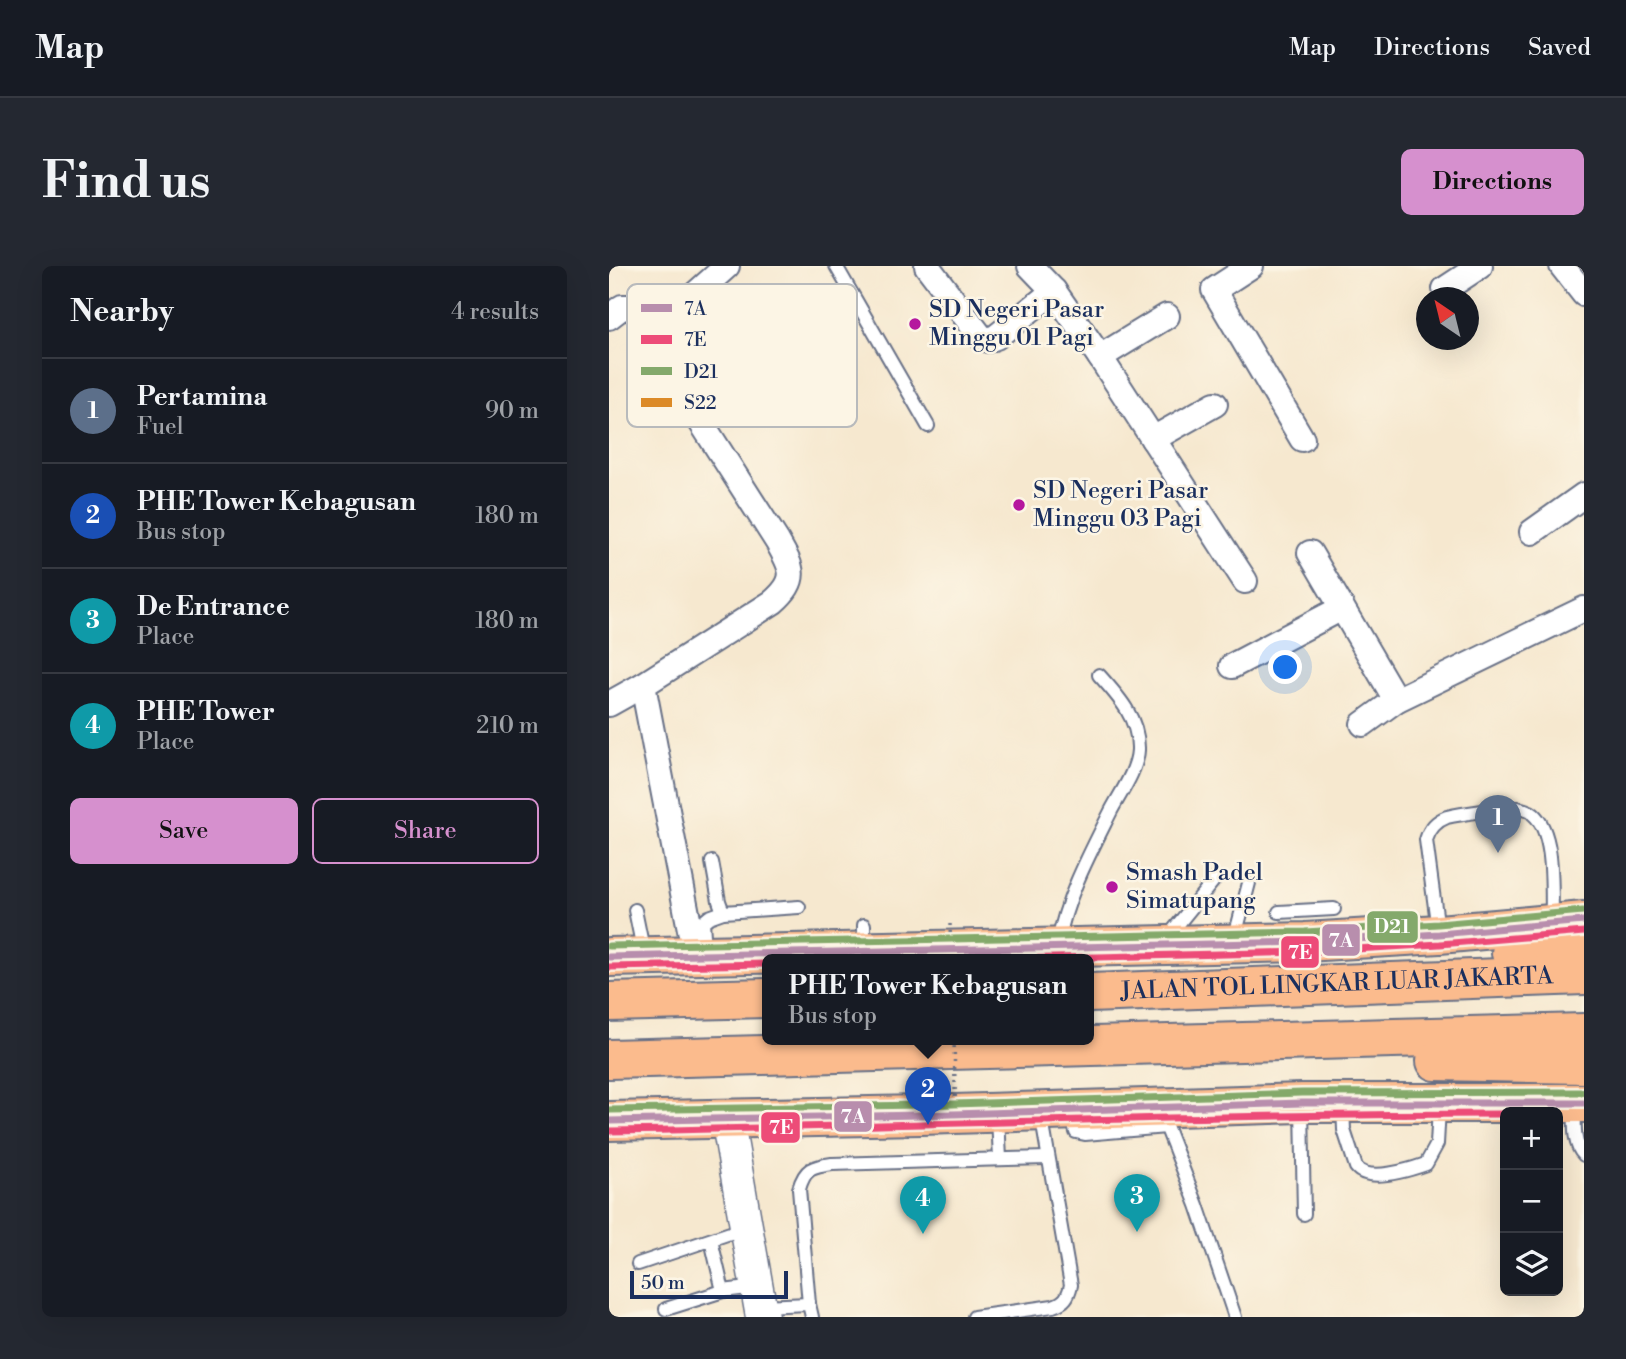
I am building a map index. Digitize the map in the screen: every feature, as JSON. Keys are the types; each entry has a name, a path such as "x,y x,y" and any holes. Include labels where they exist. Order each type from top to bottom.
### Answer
{"highway":[{"path":"627,957 699,954 864,938 1058,947 1233,944 1309,926 1439,934 1568,922"},
{"path":"1160,990 1205,972 1324,967 1584,947"},
{"name":"JALAN TOL LINGKAR LUAR JAKARTA","path":"1094,993 1584,975"},
{"path":"609,1002 762,998"},
{"path":"609,1059 1584,1033"},
{"path":"1057,1048 1072,1059 1095,1063 1375,1059 1584,1064"},
{"path":"609,1121 1056,1110 1163,1117 1302,1104 1439,1103 1510,1107"},
{"path":"1538,1107 1579,1103"}],"street":[{"path":"706,284 727,266"},
{"path":"927,266 981,337 988,340 996,337 1054,291"},
{"path":"1030,266 1054,291 1100,357 1245,581"},
{"path":"1448,287 1480,266"},
{"path":"1562,266 1584,294"},
{"path":"1243,272 1214,290 1302,439"},
{"path":"609,317 627,306"},
{"path":"1100,357 1167,316"},
{"path":"1153,439 1215,404"},
{"path":"609,704 773,602 788,589 791,577 789,562 704,427"},
{"path":"1532,532 1584,495"},
{"path":"1310,553 1395,700"},
{"path":"1232,666 1342,608"},
{"path":"1363,724 1395,700 1584,609"},
{"path":"643,685 693,945 699,954"},
{"path":"727,1118 759,1303"}],"lane":[{"path":"836,266 846,284"},
{"path":"857,303 928,426"},
{"path":"1058,947 1063,914 1138,752 1132,717 1099,675"},
{"path":"1439,934 1426,840 1429,831 1448,817 1519,808 1533,813 1544,829 1568,922"},
{"path":"712,862 723,912"},
{"path":"1161,944 1214,880"},
{"path":"1233,944 1249,883"},
{"path":"699,954 703,922 709,917 723,912 799,907"},
{"path":"1279,912 1309,926 1334,909"},
{"path":"627,957 642,933 635,910"},
{"path":"1342,1104 1344,1130 1356,1167 1359,1172 1368,1175 1406,1171 1426,1164 1437,1144 1439,1103"},
{"path":"1579,1103 1576,1139 1579,1150 1584,1155"},
{"path":"1302,1104 1304,1214"},
{"path":"974,1317 1053,1306 1061,1303 1069,1293 1071,1285 1047,1158 1056,1110"},
{"path":"998,1112 1000,1159"},
{"path":"1163,1117 1197,1205 1235,1317"},
{"path":"666,1309 723,1291 759,1303 811,1311 799,1189 803,1175 814,1167 832,1164 1047,1158"},
{"path":"638,1264 745,1228"},
{"path":"711,1240 723,1291"}],"path":[{"path":"950,924 951,954"},
{"path":"954,1045 956,1129"}],"transit line":[{"name":"D21","path":"609,946 1305,932 1583,911"},
{"name":"7A","path":"609,957 1305,942 1584,921"},
{"name":"7E","path":"1094,957 1306,952 1584,932"},
{"name":"7E","path":"609,967 762,964"},
{"name":"D21","path":"609,1110 921,1105 1302,1093 1584,1092"},
{"name":"7A","path":"609,1121 921,1115 1302,1103 1584,1103"},
{"name":"7E","path":"609,1131 1169,1118 1500,1114"}],"place":[{"name":"SD Negeri Pasar Minggu 01 Pagi","path":"915,324"},
{"name":"SD Negeri Pasar Minggu 03 Pagi","path":"1019,505"},
{"name":"Pertamina","path":"1498,853"},
{"name":"Smash Padel Simatupang","path":"1112,887"},
{"name":"PHE Tower Kebagusan","path":"928,1125"},
{"name":"De Entrance","path":"1137,1232"},
{"name":"PHE Tower","path":"923,1234"}]}
